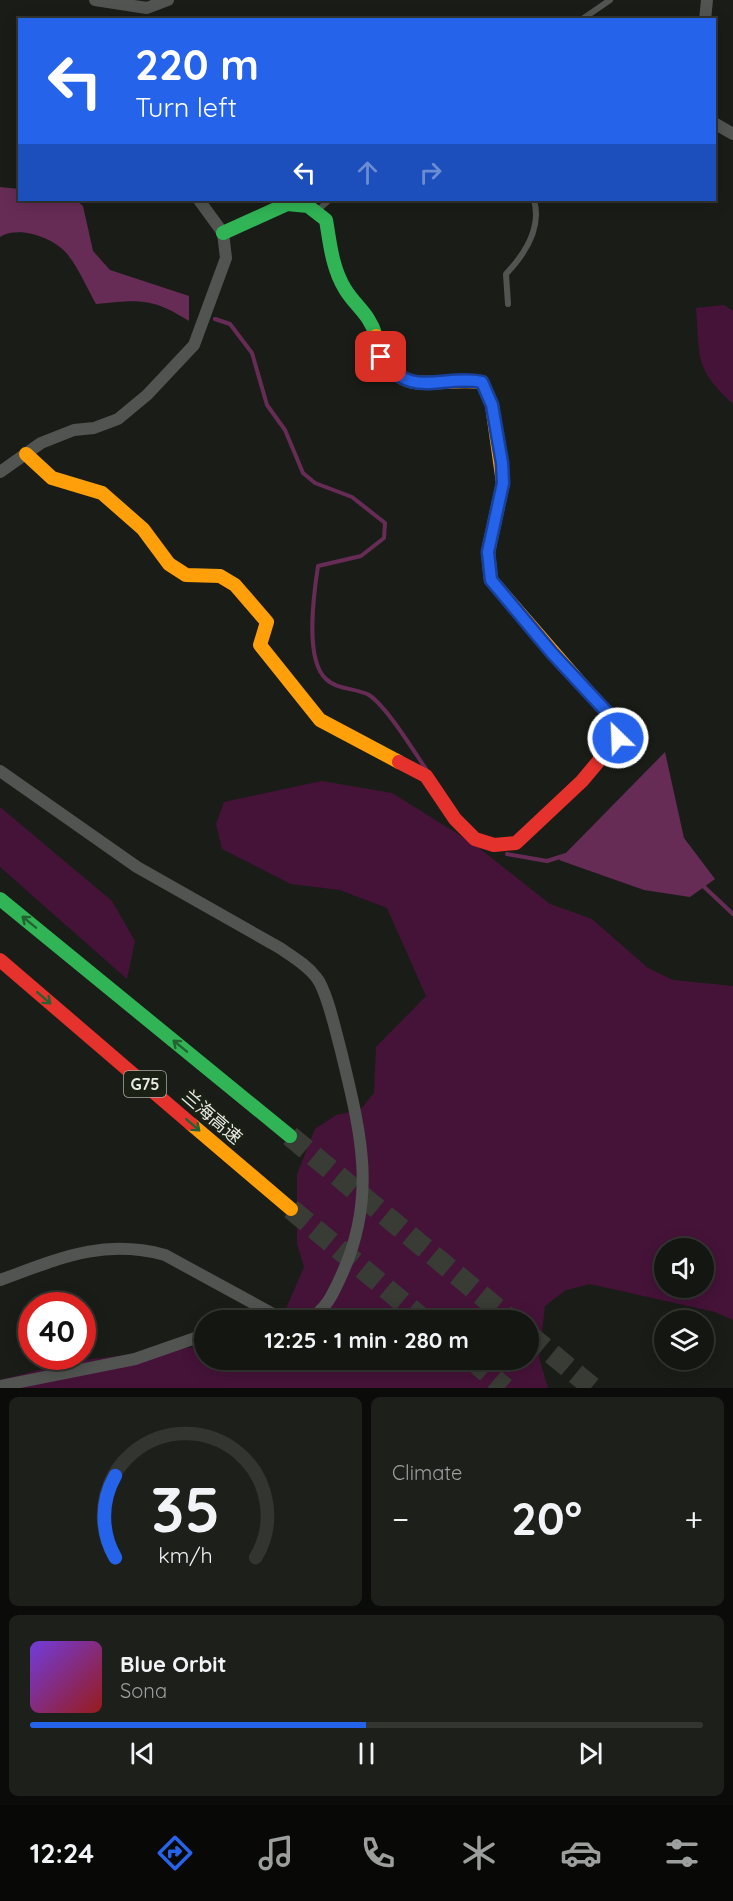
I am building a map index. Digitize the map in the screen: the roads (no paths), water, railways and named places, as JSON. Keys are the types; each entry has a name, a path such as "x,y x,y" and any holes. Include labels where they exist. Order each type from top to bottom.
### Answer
{"main road":[{"path":"26,454 52,478 102,492 143,529 169,564 186,575 220,576 235,585 267,622 260,645 320,720 426,776 455,819 475,839 494,845 516,843 582,782 618,738 616,722 544,644 491,580 488,552 503,483 502,463 492,405 482,382 470,380 437,383 414,382 392,373 381,357 375,331 368,315 346,290 333,255 326,220 308,206 287,204 223,233"},
{"name":"兰海高速","path":"0,898 290,1136"},
{"name":"兰海高速","path":"0,960 291,1209"}],"street":[{"path":"95,0 149,14 168,0"},
{"path":"705,18 707,0"},
{"path":"716,124 733,134"},
{"path":"0,472 41,443 74,430 94,428 118,419 147,395 194,345 226,258 223,233 200,201"},
{"path":"0,771 137,867 280,948 301,962 318,978 334,1025 360,1129 364,1176 356,1244 331,1297 319,1310"},
{"path":"0,1280 62,1256 108,1248 144,1249 165,1255 266,1310"},
{"path":"0,1386 135,1359 194,1338"}],"lane":[{"path":"584,18 610,0"},
{"path":"316,213 328,201"},
{"path":"508,304 506,274 527,249 533,228 536,207 534,201"}],"waterway":[{"path":"215,319 230,324 252,353 267,405 285,430 303,473 315,483 352,497 385,523 384,538 361,556 318,566 312,625 315,657 319,669 331,683 369,695 384,709 426,769"},
{"path":"507,854 547,861 566,855"},
{"path":"701,884 733,914"}],"tunnel":[{"path":"290,1136 499,1310"},
{"path":"291,1209 412,1310"},
{"path":"539,1343 593,1388"},
{"path":"484,1370 505,1388"}]}
